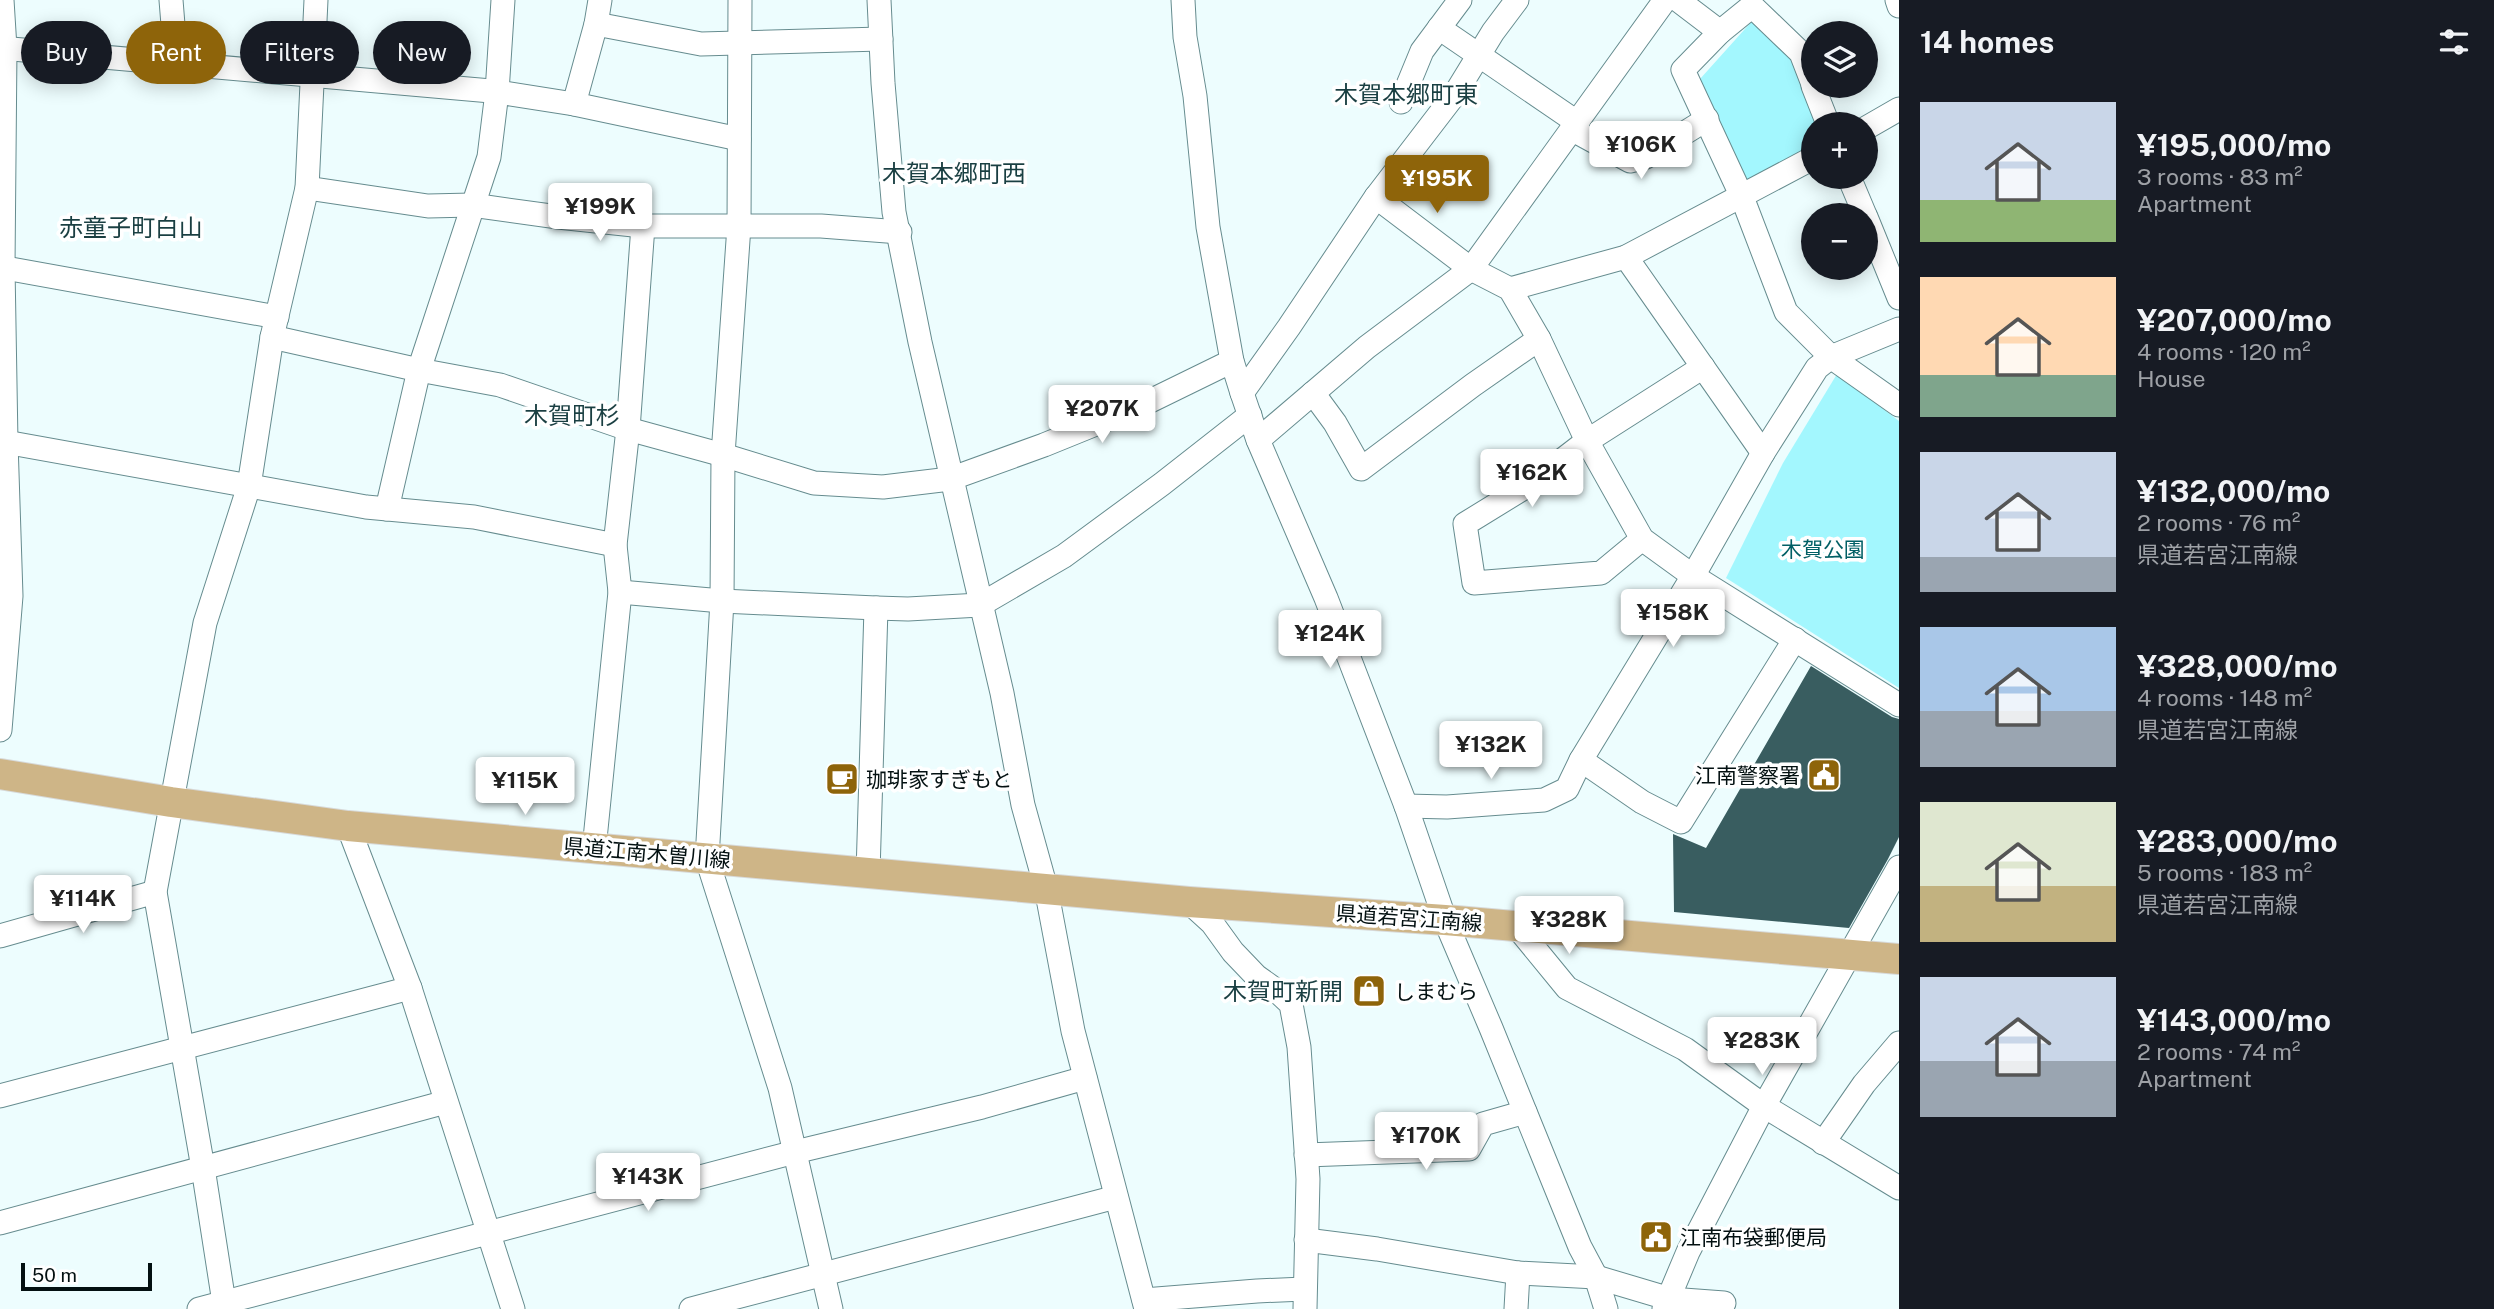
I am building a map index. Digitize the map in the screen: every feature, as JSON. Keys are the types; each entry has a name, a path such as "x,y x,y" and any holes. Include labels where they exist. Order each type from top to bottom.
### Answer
{"main road":[{"name":"県道江南木曽川線","path":"0,774 171,802 348,826 1046,888"},
{"name":"県道若宮江南線","path":"1046,888 1899,959"}],"street":[{"path":"0,730 5,596 2,0"},
{"path":"171,0 173,21"},
{"path":"315,21 316,0"},
{"path":"387,509 419,370 489,157 497,92 503,0"},
{"path":"574,104 600,0"},
{"path":"740,0 739,226 723,454 722,601 707,859 780,1088 831,1309"},
{"path":"879,0 894,212 920,342 1002,692 1023,805 1046,888 1073,1031 1145,1305 1257,1291 1305,1299 1308,1180 1298,1047 1291,1004 1256,976 1233,952 1212,923 1189,902"},
{"path":"1183,0 1208,227 1232,361 1241,393 1258,440 1326,598 1406,807 1445,920 1580,1247 1596,1277 1606,1309"},
{"path":"1401,102 1422,51 1460,0"},
{"path":"1241,393 1376,197 1455,94 1517,0"},
{"path":"1258,440 1367,347 1471,269 1665,0"},
{"path":"1678,0 1720,32"},
{"path":"1896,0 1899,6"},
{"path":"1801,53 1757,3 1720,32 1683,70 1742,197 1786,312 1831,356 1899,405"},
{"path":"596,24 701,44 881,39"},
{"path":"1439,28 1575,127 1630,161 1646,157 1707,119"},
{"path":"3,48 126,58"},
{"path":"359,80 497,92 574,104 739,139"},
{"path":"225,1306 155,892 205,623 249,486 274,327 307,188 312,84"},
{"path":"1878,121 1899,109"},
{"path":"1510,289 1626,257 1801,165"},
{"path":"307,188 428,206 472,205 643,226 821,226 900,232"},
{"path":"1376,197 1471,269 1510,289 1539,339 1587,441 1642,539 1693,576 1899,705"},
{"path":"594,849 620,592 615,545 628,429 643,226"},
{"path":"1878,247 1899,298"},
{"path":"1626,257 1763,453"},
{"path":"2,267 274,327 419,370 500,385 628,429 723,454 814,483 883,486 950,479 1129,410 1232,361"},
{"path":"1406,807 1544,800 1567,789 1581,760 1693,576 1763,453 1817,368 1831,356 1899,329"},
{"path":"1313,393 1335,423 1361,469 1539,339"},
{"path":"1642,539 1601,573 1474,583 1465,524 1535,481 1587,441 1703,367"},
{"path":"620,592 722,601 876,608 981,605 1064,556 1250,415"},
{"path":"3,442 366,508 474,517 615,545"},
{"path":"868,873 876,608"},
{"path":"1581,760 1642,802 1681,822 1795,639"},
{"path":"348,826 410,988 513,1309"},
{"path":"1667,1304 1688,1252 1764,1106 1899,867"},
{"path":"0,936 155,892"},
{"path":"1517,927 1567,988 1685,1049 1764,1106 1899,1188"},
{"path":"0,1096 410,988"},
{"path":"1823,1143 1864,1084 1896,1052"},
{"path":"200,1309 225,1306 489,1233 795,1152 982,1107 1085,1078"},
{"path":"0,1223 446,1102"},
{"path":"1306,1154 1469,1149 1483,1124 1525,1112"},
{"path":"691,1309 1116,1198"},
{"path":"1306,1240 1518,1273 1596,1277 1667,1304 1724,1303"},
{"path":"1516,1309 1518,1273"}],"green space":[{"path":"1753,20 1793,58 1801,77 1801,98 1810,98 1816,112 1801,112 1801,157 1746,184 1700,79"},
{"name":"木賀公園","path":"1837,374 1899,421 1899,688 1726,578 1783,463"}],"building":[{"name":"江南警察署","path":"1811,666 1899,719 1899,837 1888,859 1849,928 1674,912 1673,834 1706,848"}],"place":[{"name":"江南警察署","path":"1824,775"},
{"name":"珈琲家すぎもと","path":"842,779"},
{"name":"しまむら","path":"1369,991"},
{"name":"江南布袋郵便局","path":"1656,1237"}],"district":[{"name":"木賀本郷町東","path":"1406,94"},
{"name":"木賀本郷町西","path":"954,173"},
{"name":"赤童子町白山","path":"131,227"},
{"name":"木賀町杉","path":"572,415"},
{"name":"木賀町新開","path":"1283,991"}]}
